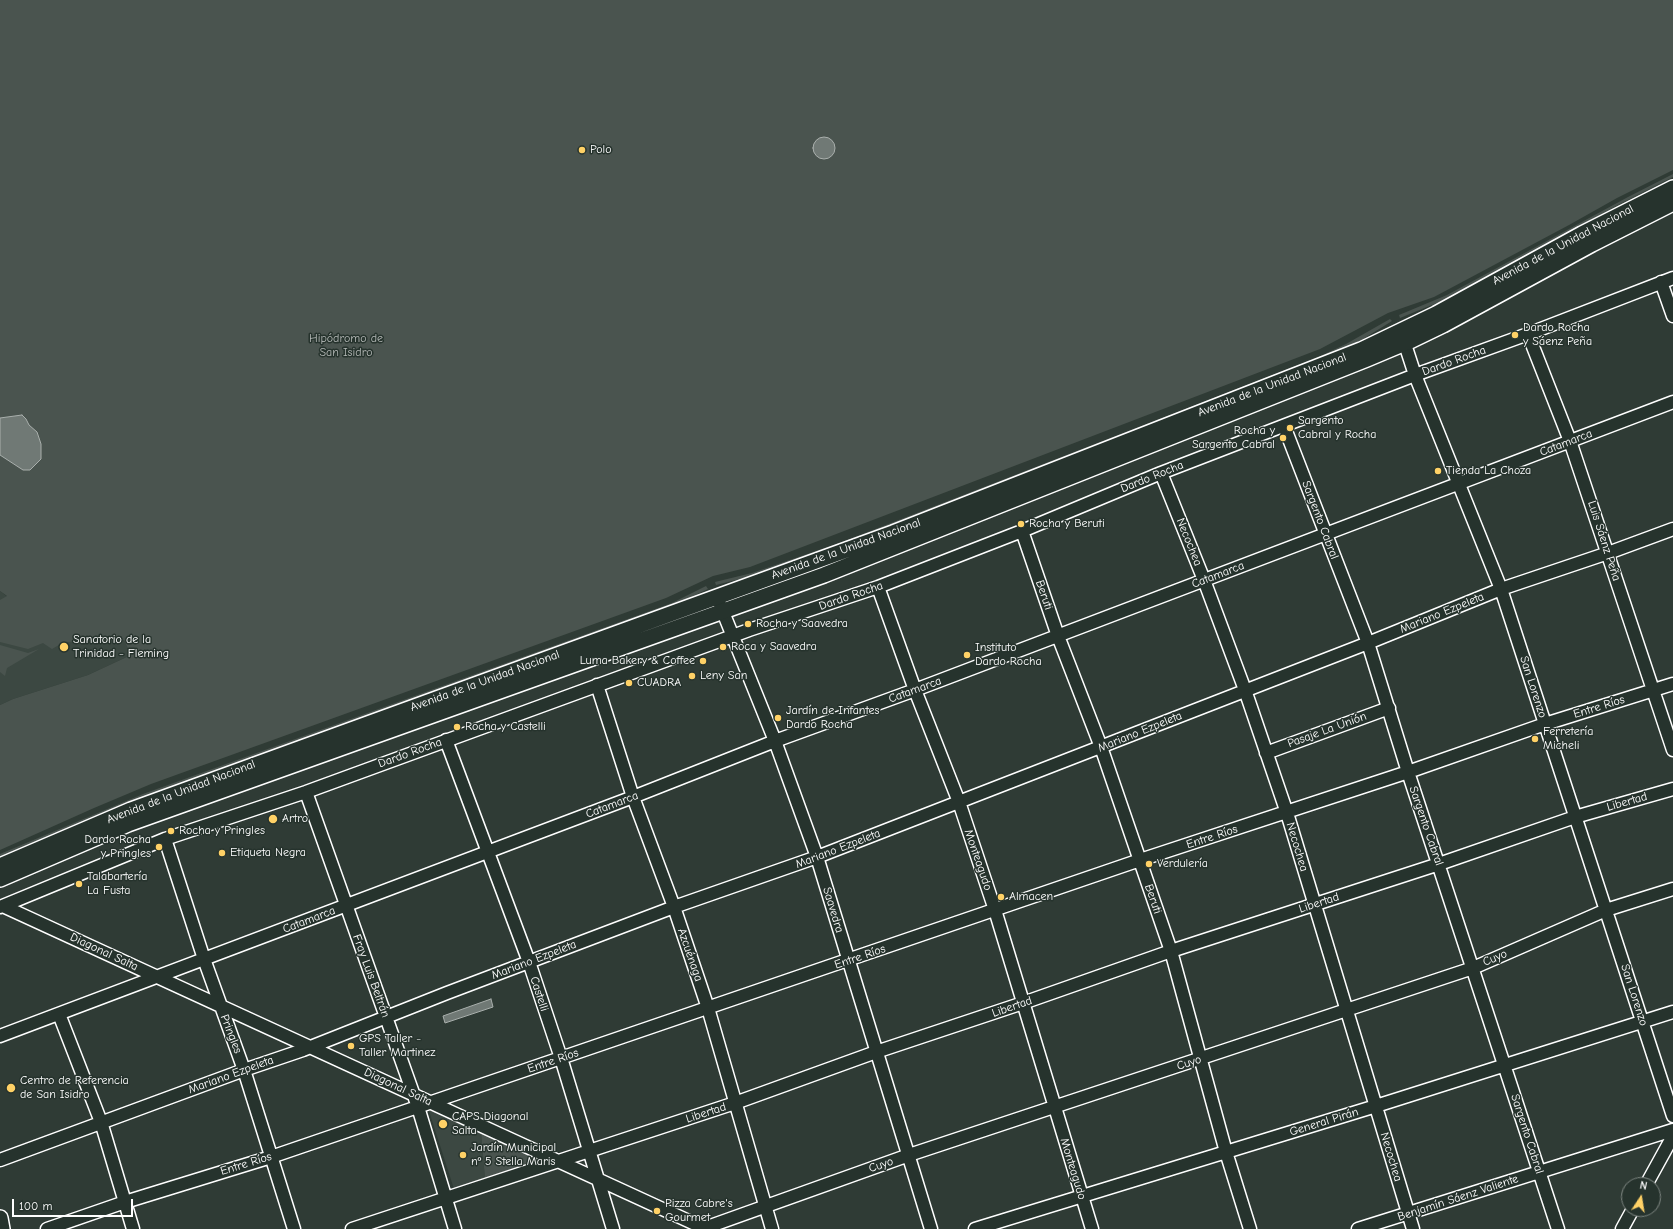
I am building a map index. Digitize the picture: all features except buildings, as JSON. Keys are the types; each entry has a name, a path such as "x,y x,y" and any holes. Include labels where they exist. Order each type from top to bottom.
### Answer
{"main road":[{"name":"Avenida de la Unidad Nacional","path":"0,866 131,810 893,532 1361,350 1403,338 1582,234 1673,188"},
{"name":"Avenida de la Unidad Nacional","path":"0,879 128,824 846,567 1138,452 1497,297 1592,244 1673,203"},
{"path":"0,1218 2,1229"}],"street":[{"name":"Dardo Rocha","path":"1,906 165,840 306,792 734,636 878,587 1022,531 1161,472 1673,278"},
{"path":"1661,282 1673,316"},
{"name":"Luis Sáenz Peña","path":"1528,334 1570,441 1673,750"},
{"name":"San Lorenzo","path":"1403,338 1415,375 1500,589 1673,1116"},
{"name":"Catamarca","path":"0,1036 633,797 775,741 915,690 1673,402"},
{"name":"Sargento Cabral","path":"1284,426 1368,643 1408,772 1558,1229"},
{"name":"Necochea","path":"1161,472 1204,580 1287,813 1413,1229"},
{"name":"Mariano Ezpeleta","path":"0,1160 244,1070 311,1047 386,1018 447,992 674,907 817,857 1368,643 1500,589 1608,553 1673,529"},
{"name":"Beruti","path":"1022,531 1058,636 1101,747 1171,951 1202,1058 1226,1152 1250,1229"},
{"name":"Monteagudo","path":"878,587 915,690 959,802 995,910 1092,1229"},
{"name":"Saavedra","path":"717,597 775,741 817,857 931,1229"},
{"name":"Entre Ríos","path":"46,1229 125,1202 271,1157 1140,860 1287,813 1545,724 1673,684"},
{"name":"Azcuénaga","path":"597,685 633,797 674,907 708,1008 772,1229"},
{"name":"Pasaje La Unión","path":"1266,753 1389,708"},
{"name":"Castelli","path":"446,740 489,851 529,962 561,1058 613,1229"},
{"name":"Libertad","path":"352,1229 735,1103 876,1052 1023,1003 1171,951 1439,864 1575,817 1673,789"},
{"name":"Fray Luis Beltrán","path":"306,792 418,1107 455,1229"},
{"name":"Pringles","path":"165,840 204,959 244,1070 294,1229"},
{"name":"Cuyo","path":"704,1229 766,1205 909,1155 1473,968 1606,910 1673,889"},
{"name":"Diagonal Salta","path":"1,906 220,1005 704,1229"},
{"name":"General Pirán","path":"975,1229 1376,1106 1673,1012"},
{"path":"59,1014 101,1122 134,1229"},
{"name":"Benjamín Sáenz Valiente","path":"1358,1229 1673,1130"},
{"path":"1650,1177 1673,1136"},
{"path":"1622,1229 1629,1217"}],"shaded area":[{"path":"824,137 832,140 835,148 832,156 824,159 816,156 813,148 816,140"},
{"path":"22,415 29,425 37,432 41,444 41,459 30,470 23,470 0,455 0,418"},
{"name":"Sanatorio de la Trinidad - Fleming","path":"0,591 39,622 124,640 131,655 88,675 13,699 0,705"},
{"path":"491,999 493,1007 445,1023 443,1016"},
{"name":"Jardín Municipal nº 5 Stella Maris","path":"431,1108 481,1131 485,1179 454,1189 429,1111"}],"green space":[{"name":"Hipódromo de San Isidro","path":"0,0 1673,0 1673,170 1617,198 1434,297 1388,313 1320,349 750,567 713,576 666,598 151,784 0,850 0,705 13,699 88,675 131,655 124,640 64,642 52,649 43,643 28,649 0,642 0,600 7,596 0,591"},
{"path":"1673,174 1673,177 1616,206 1449,298 1400,318 1399,315 1447,295"},
{"path":"1390,319 1392,321 1363,339 1315,361 1069,455 895,525 752,576 716,585 715,582 752,573 842,542 1314,359 1346,344"},
{"path":"706,586 708,589 678,603 145,797 0,858 0,854 143,794 672,603"},
{"path":"0,645 28,653 39,649 7,668 5,676 0,672"},
{"path":"481,1131 542,1158 485,1179"}],"place":[{"name":"Polo","path":"582,150"},
{"name":"Dardo Rocha y Sáenz Peña","path":"1515,335"},
{"name":"Sargento Cabral y Rocha","path":"1290,428"},
{"name":"Rocha y Sargento Cabral","path":"1283,438"},
{"name":"Tienda La Choza","path":"1438,471"},
{"name":"Rocha y Beruti","path":"1021,524"},
{"name":"Rocha y Saavedra","path":"748,624"},
{"name":"Sanatorio de la Trinidad - Fleming","path":"64,647"},
{"name":"Roca y Saavedra","path":"723,647"},
{"name":"Instituto Dardo Rocha","path":"967,655"},
{"name":"Luma Bakery & Coffee","path":"703,661"},
{"name":"Leny San","path":"692,676"},
{"name":"CUADRA","path":"629,683"},
{"name":"Jardín de Infantes Dardo Rocha","path":"778,718"},
{"name":"Rocha y Castelli","path":"457,727"},
{"name":"Ferretería Micheli","path":"1535,739"},
{"name":"Artro","path":"273,819"},
{"name":"Rocha y Pringles","path":"171,831"},
{"name":"Dardo Rocha y Pringles","path":"159,847"},
{"name":"Etiqueta Negra","path":"222,853"},
{"name":"Verdulería","path":"1149,864"},
{"name":"Talabartería La Fusta","path":"79,884"},
{"name":"Almacen","path":"1001,897"},
{"name":"GPS Taller - Taller Martinez","path":"351,1046"},
{"name":"Centro de Referencia de San Isidro","path":"11,1088"},
{"name":"CAPS Diagonal Salta","path":"443,1124"},
{"name":"Jardín Municipal nº 5 Stella Maris","path":"463,1155"},
{"name":"Pizza Cabre's Gourmet","path":"657,1211"}]}
